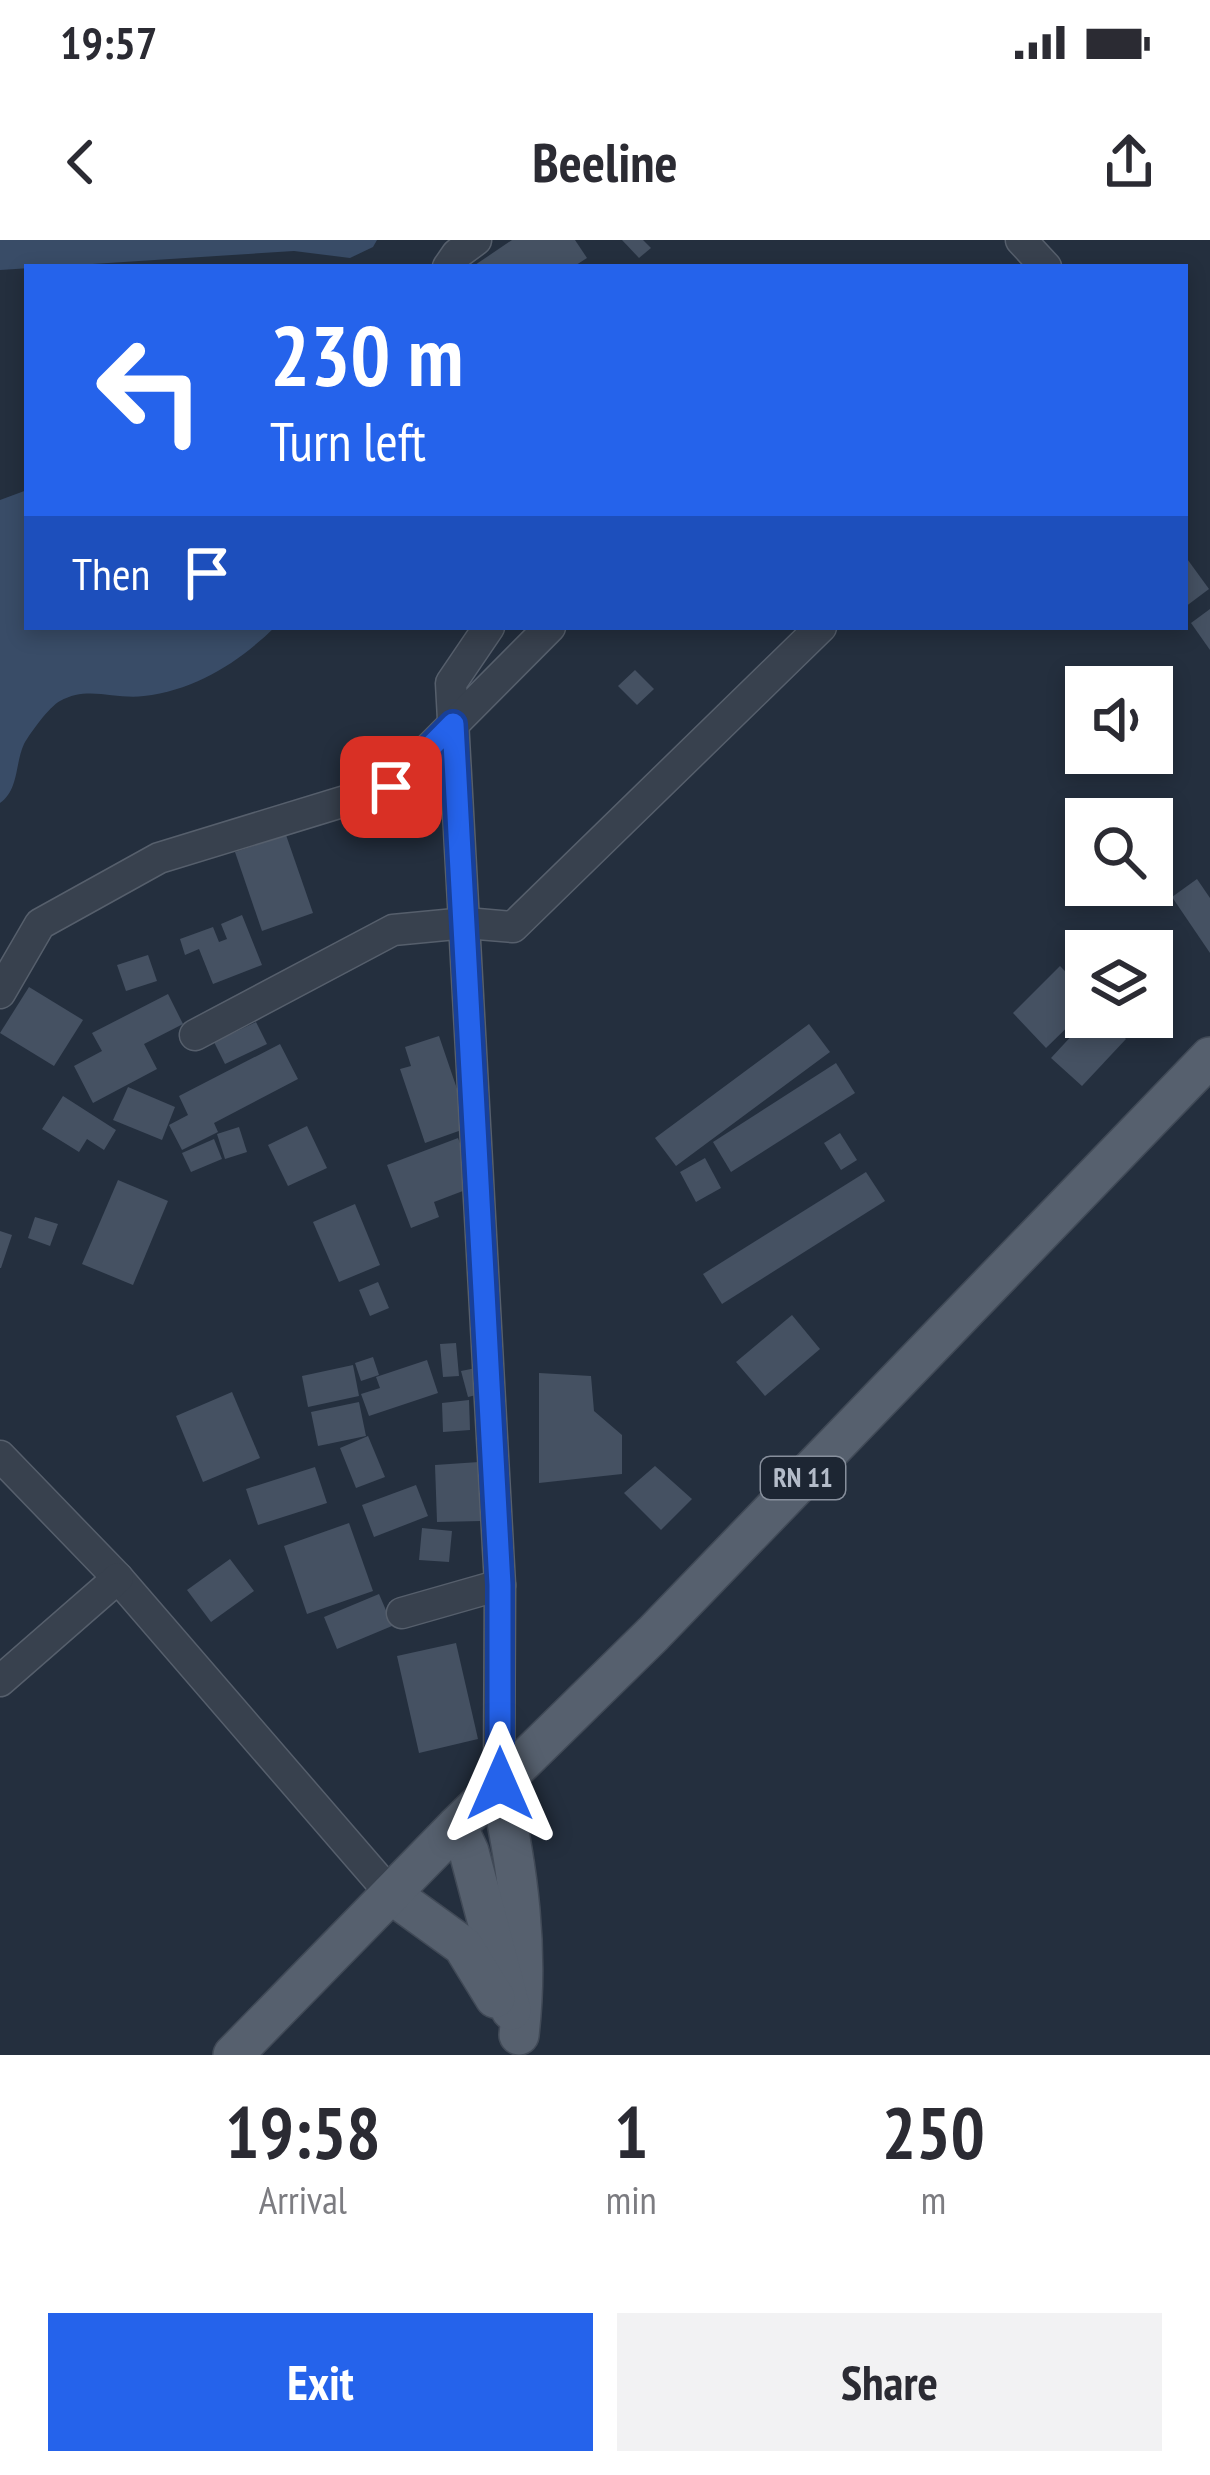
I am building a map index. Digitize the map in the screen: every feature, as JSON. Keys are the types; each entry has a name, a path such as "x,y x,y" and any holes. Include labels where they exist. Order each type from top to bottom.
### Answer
{"main road":[{"name":"RN 11","path":"233,2055 670,1617 1210,1057"},
{"path":"500,1784 521,1916 526,1979 523,2047"},
{"path":"457,1826 469,1852 523,2047"},
{"path":"391,1894 463,1946 523,2047"}],"street":[{"path":"450,264 476,240"},
{"path":"1021,240 1043,264"},
{"path":"487,630 451,683 500,1585 500,1784"},
{"path":"0,993 40,925 159,858 391,787 547,630"},
{"path":"195,1034 393,930 466,923 513,927 818,630"},
{"path":"0,1456 118,1578 391,1894"},
{"path":"0,1681 118,1578"},
{"path":"402,1612 500,1585"}],"water":[{"path":"0,240 377,240 373,247 350,258 294,251 24,264 24,268 0,270"},
{"path":"24,491 24,630 272,630 231,663 181,688 133,697 81,694 60,701 24,744 14,784 0,803 0,500"}],"building":[{"path":"512,240 575,240 587,258 578,264 476,264"},
{"path":"622,240 643,240 651,248 639,258"},
{"path":"1188,560 1209,589 1188,605"},
{"path":"1210,609 1210,650 1191,623"},
{"path":"635,670 654,689 637,705 618,686"},
{"path":"286,835 313,913 262,931 235,852"},
{"path":"1197,879 1210,898 1210,953 1173,898"},
{"path":"242,915 262,965 213,984 199,949 185,955 180,939 213,927 219,942 227,939 221,924"},
{"path":"148,955 157,981 126,991 117,965"},
{"path":"1060,966 1065,971 1065,1029 1046,1048 1013,1013"},
{"path":"29,987 83,1020 54,1066 0,1033"},
{"path":"168,994 183,1024 144,1044 157,1069 93,1103 74,1066 102,1051 92,1033"},
{"path":"256,1022 267,1044 225,1064 214,1042"},
{"path":"809,1024 830,1052 676,1166 655,1138"},
{"path":"439,1036 470,1127 425,1143 400,1069 411,1066 405,1047"},
{"path":"1070,1038 1126,1039 1082,1086 1051,1058"},
{"path":"280,1044 298,1079 214,1123 218,1132 182,1150 169,1125 188,1115 179,1096"},
{"path":"836,1063 855,1093 731,1172 713,1142"},
{"path":"128,1087 175,1107 162,1140 113,1120"},
{"path":"63,1096 116,1130 104,1150 87,1139 79,1152 42,1129"},
{"path":"307,1126 327,1168 288,1186 268,1145"},
{"path":"239,1127 247,1152 225,1159 217,1134"},
{"path":"840,1133 857,1160 841,1170 824,1143"},
{"path":"458,1138 476,1186 434,1202 439,1217 411,1228 387,1165"},
{"path":"214,1139 222,1159 191,1172 182,1153"},
{"path":"705,1158 721,1188 696,1202 680,1172"},
{"path":"866,1172 885,1201 722,1304 703,1274"},
{"path":"118,1180 168,1201 133,1285 82,1264"},
{"path":"355,1204 380,1265 339,1282 313,1222"},
{"path":"35,1217 58,1224 50,1246 28,1238"},
{"path":"0,1231 12,1235 1,1268 0,1268"},
{"path":"378,1282 389,1308 370,1316 359,1290"},
{"path":"792,1315 820,1349 765,1396 736,1362"},
{"path":"456,1343 459,1376 443,1377 440,1344"},
{"path":"373,1357 379,1375 361,1381 355,1363"},
{"path":"427,1360 438,1393 369,1416 361,1394 380,1388 376,1377"},
{"path":"353,1365 359,1396 308,1407 302,1376"},
{"path":"476,1368 493,1391 468,1397 461,1371"},
{"path":"539,1373 591,1376 594,1411 622,1435 622,1474 539,1483"},
{"path":"232,1392 260,1458 203,1482 176,1416"},
{"path":"469,1400 470,1430 443,1432 442,1403"},
{"path":"359,1402 366,1436 318,1446 311,1412"},
{"path":"368,1436 385,1477 356,1488 340,1448"},
{"path":"479,1462 481,1521 437,1522 435,1465"},
{"path":"655,1466 692,1499 661,1530 624,1493"},
{"path":"315,1467 327,1503 258,1525 246,1489"},
{"path":"416,1485 428,1516 374,1537 362,1505"},
{"path":"349,1523 373,1591 307,1614 284,1546"},
{"path":"422,1528 452,1531 449,1562 419,1560"},
{"path":"230,1559 254,1591 211,1622 187,1590"},
{"path":"379,1594 388,1615 389,1602 407,1604 388,1616 392,1626 337,1649 324,1617"},
{"path":"456,1643 478,1739 419,1753 397,1656"}],"route":[{"path":"391,787 453,724 500,1585 500,1784"}]}
